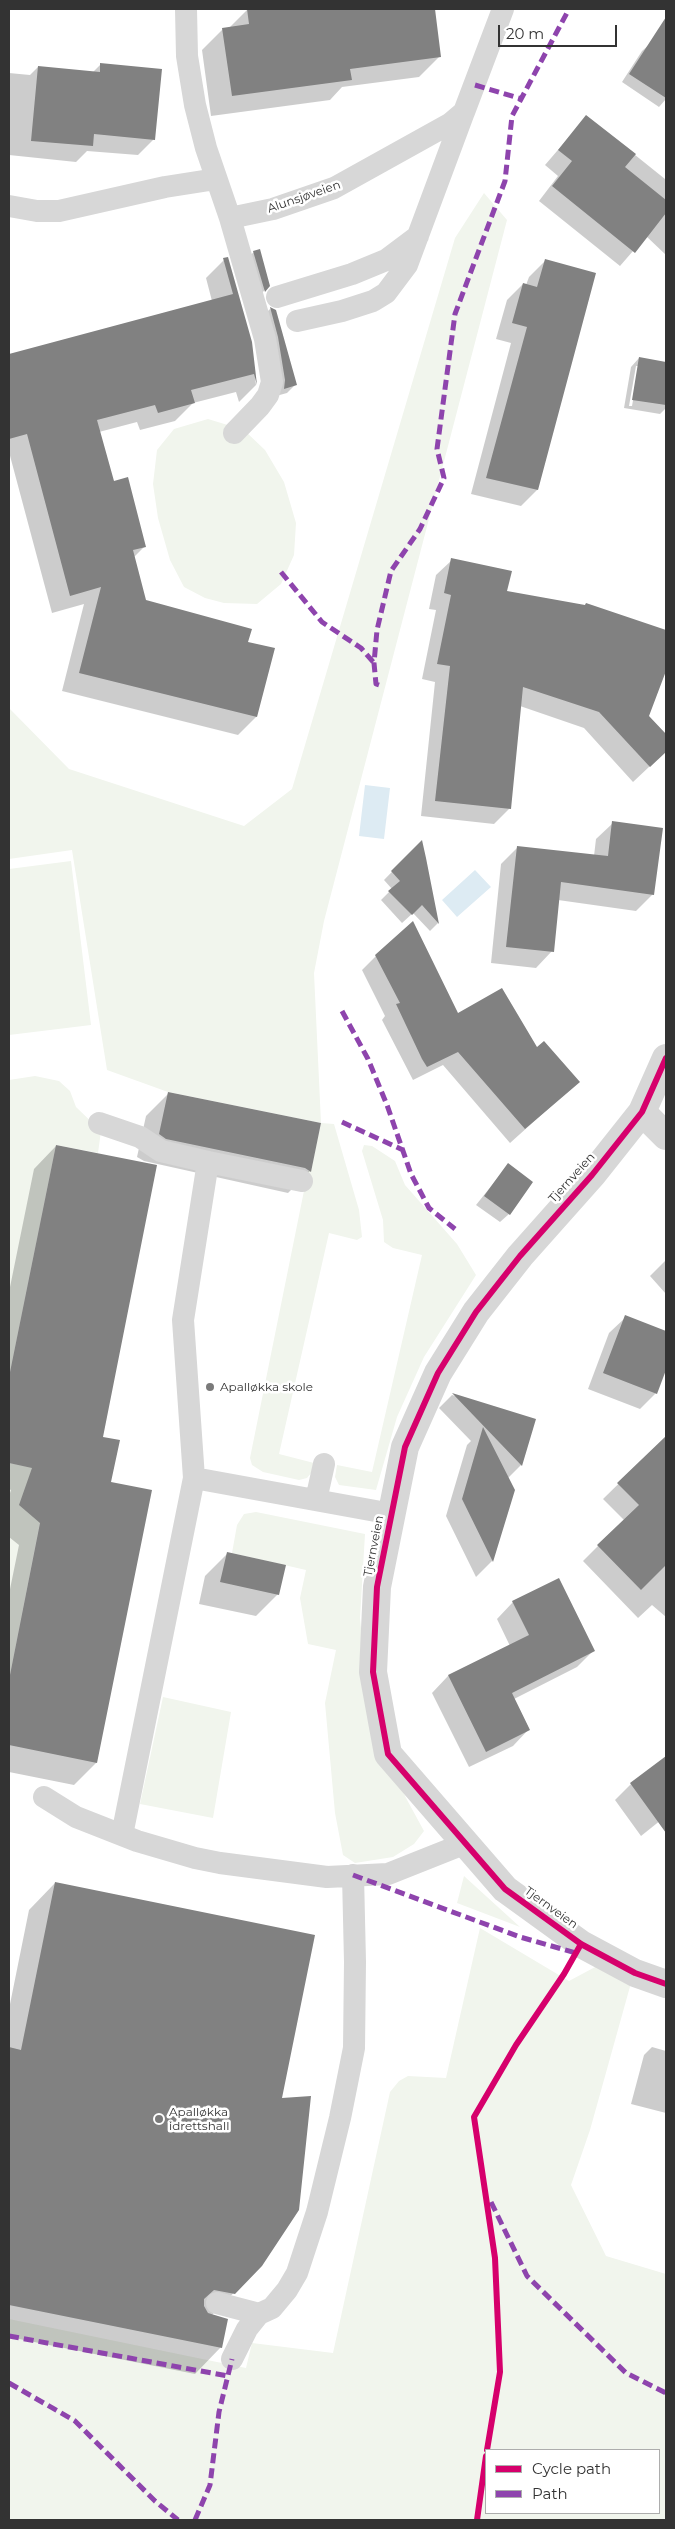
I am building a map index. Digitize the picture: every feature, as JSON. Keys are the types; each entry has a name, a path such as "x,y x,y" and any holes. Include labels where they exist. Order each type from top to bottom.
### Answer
{"street":[{"name":"Tjernveien","path":"666,1058 642,1112 592,1175 520,1256 476,1312 443,1365 405,1447 377,1588 373,1672 388,1754 505,1889 581,1944 635,1973 666,1984"},
{"path":"642,1112 666,1136"}],"lane":[{"path":"186,9 187,56 196,106 206,148 230,218 265,339 272,382 268,394 260,406 234,433"},
{"path":"297,321 342,311 373,301 386,293 407,265 503,9"},
{"name":"Alunsjøveien","path":"230,218 273,209 334,188 451,124 464,112"},
{"path":"9,206 37,211 59,211 165,187 216,179"},
{"path":"277,297 352,274 386,260 418,236"},
{"path":"99,1123 140,1137 161,1151 302,1181"},
{"path":"122,1835 194,1478 183,1320 208,1162"},
{"path":"316,1500 324,1464"},
{"path":"194,1478 392,1514"},
{"path":"44,1796 76,1817 122,1835 220,1864 327,1877 388,1874 466,1844"},
{"path":"232,2359 240,2339 259,2314 272,2308 281,2298 296,2273 317,2212 342,2110 354,2048 356,1962 353,1875"},
{"path":"217,2302 259,2314"}],"shaded area":[{"path":"484,193 507,220 324,921 314,973 321,1123 168,1092 107,1070 72,850 9,859 9,708 69,769 244,826 292,789 455,238"},
{"path":"208,419 244,430 265,450 284,482 296,523 294,555 281,584 257,604 224,603 205,598 184,587 170,560 158,518 153,484 157,450 174,429"},
{"path":"365,785 390,788 384,839 359,836"},
{"path":"71,861 91,1025 9,1035 9,869"},
{"path":"475,870 491,887 457,917 442,900"},
{"path":"35,1076 59,1081 70,1091 76,1107 101,1131 98,1153 56,1145 9,1377 9,1080"},
{"path":"321,1123 334,1124 359,1210 362,1237 357,1240 329,1233 279,1454 314,1463 312,1472 307,1478 299,1480 263,1472 252,1465 250,1458 308,1171 311,1171"},
{"path":"364,1145 372,1146 395,1161 405,1185 457,1244 476,1275 424,1357 397,1417 376,1490 339,1485 335,1477 337,1465 372,1472 422,1255 393,1248 384,1242 383,1220 362,1151"},
{"path":"9,1463 51,1471 21,1504 25,1510 42,1512 9,1680"},
{"path":"256,1512 365,1534 360,1618 366,1680 382,1744 406,1798 424,1831 414,1844 393,1857 355,1863 343,1855 335,1813 325,1703 336,1650 308,1644 300,1598 306,1570 232,1553 237,1525 244,1514"},
{"path":"163,1697 231,1712 213,1818 140,1804"},
{"path":"464,1876 520,1927 457,1903"},
{"path":"480,1928 569,1981 597,1966 631,1983 590,2130 571,2185 606,2256 666,2274 666,2520 9,2520 9,2319 246,2368 252,2343 333,2353 390,2092 399,2081 408,2076 446,2078"}],"building":[{"path":"247,9 435,9 441,57 350,69 352,80 232,96 222,28 249,24"},
{"path":"666,17 666,98 629,74"},
{"path":"100,63 162,69 155,140 94,134 93,146 31,141 38,66 100,72"},
{"path":"586,115 636,154 625,167 666,200 666,213 635,253 552,186 572,161 558,150"},
{"path":"260,249 270,286 265,292 253,251"},
{"path":"228,257 252,342 257,385 254,374 191,390 195,403 158,413 155,405 97,420 114,481 128,477 146,547 133,550 146,600 252,629 248,642 275,648 257,717 79,673 101,587 70,596 27,434 9,439 9,354 233,294 223,258"},
{"path":"545,259 596,273 538,490 486,478 527,327 512,323 523,283 537,287"},
{"path":"270,307 276,310 297,385 284,389 285,380 278,337"},
{"path":"639,357 666,362 666,405 632,400"},
{"path":"451,558 512,571 507,591 585,605 586,603 666,630 666,671 649,716 666,734 666,752 650,767 599,712 523,687 511,809 435,801 450,666 437,664 451,595 444,593"},
{"path":"612,821 663,828 654,895 561,882 554,952 506,947 517,846 608,856"},
{"path":"422,840 439,924 422,905 412,915 388,891 400,881 391,871"},
{"path":"413,921 458,1013 502,988 537,1047 544,1041 580,1082 525,1129 458,1052 427,1067 422,1059 396,1004 400,1003 375,955"},
{"path":"168,1092 321,1123 311,1172 305,1168 166,1139 159,1134"},
{"path":"56,1145 157,1165 103,1437 120,1440 111,1482 152,1490 97,1763 9,1745 9,1680 40,1523 19,1505 32,1468 9,1463 9,1377"},
{"path":"508,1163 533,1182 510,1215 484,1196"},
{"path":"625,1315 666,1331 666,1370 657,1394 603,1373"},
{"path":"452,1393 536,1419 522,1466"},
{"path":"483,1427 515,1490 493,1562 462,1499"},
{"path":"666,1436 666,1565 641,1590 597,1545 639,1505 617,1483"},
{"path":"227,1552 286,1565 279,1595 220,1582"},
{"path":"559,1578 595,1651 512,1693 530,1730 486,1752 448,1675 529,1635 512,1601"},
{"path":"666,1756 666,1833 630,1783"},
{"name":"Apalløkka idrettshall","path":"55,1882 315,1935 282,2098 311,2096 299,2210 262,2266 235,2294 214,2290 204,2299 204,2306 208,2313 228,2319 222,2348 9,2305 9,2047 21,2050"}],"marked path":[{"path":"379,685 376,684 374,663 377,630 391,571 420,529 444,478 437,449 455,314 505,181 512,116 569,9"},
{"path":"475,85 522,99"},
{"path":"281,572 322,622 361,648 374,663"},
{"path":"342,1011 368,1059 387,1105 411,1174 429,1208 455,1229"},
{"path":"342,1122 403,1150"},
{"path":"353,1875 520,1937 576,1953"},
{"path":"491,2202 527,2276 626,2373 666,2393"},
{"path":"9,2336 228,2376"},
{"path":"195,2520 210,2485 219,2412 232,2359"},
{"path":"9,2383 75,2421 155,2501 178,2520"}],"cycle path":[{"path":"666,1058 642,1112 592,1175 520,1256 476,1312 438,1373 405,1447 377,1587 373,1672 388,1754 505,1889 581,1944 635,1973 666,1984"},
{"path":"487,2449 500,2372 495,2258 474,2117 516,2045 564,1974 581,1944"},
{"path":"477,2520 485,2463"}],"place":[{"name":"Apalløkka skole","path":"210,1387"},
{"name":"Apalløkka idrettshall","path":"159,2119"}]}
